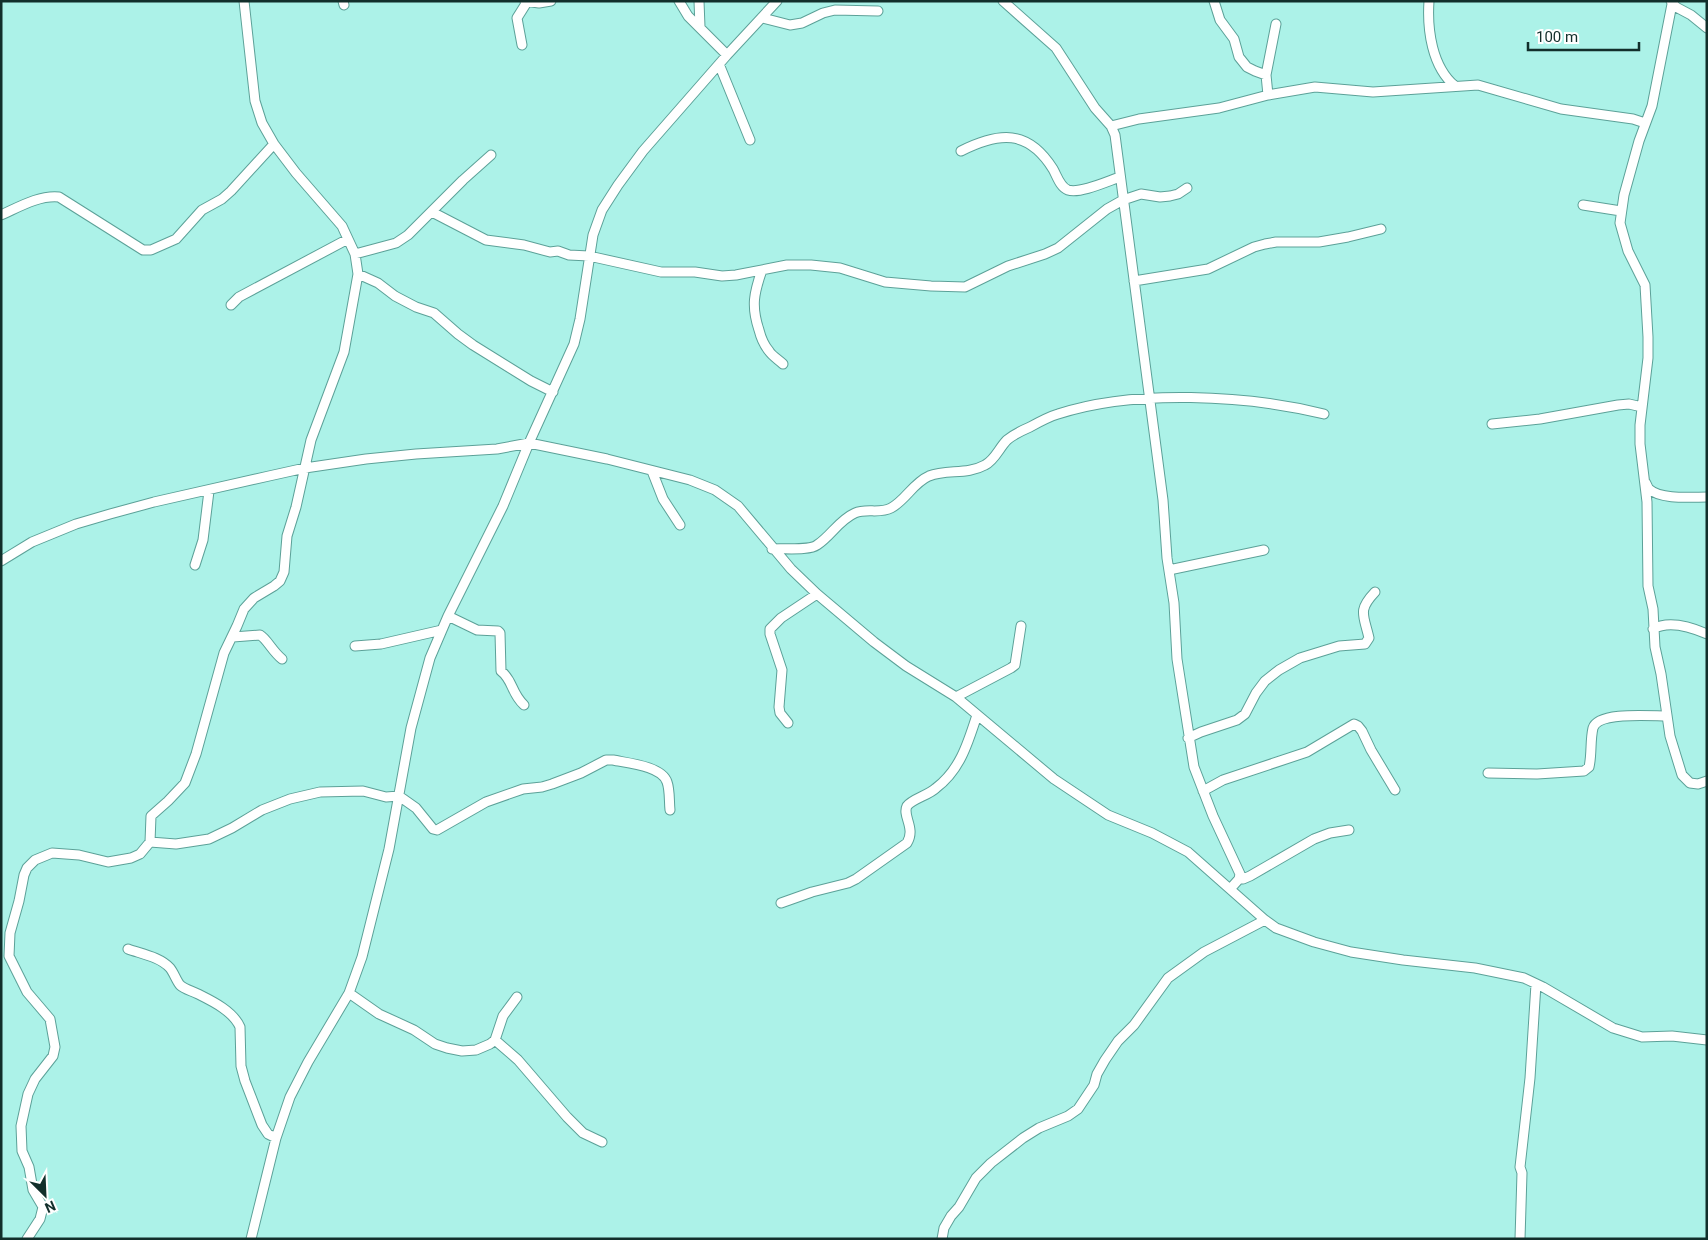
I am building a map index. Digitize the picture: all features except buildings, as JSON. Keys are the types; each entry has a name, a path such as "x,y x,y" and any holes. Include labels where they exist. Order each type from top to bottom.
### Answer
{"street":[{"path":"27,1239 40,1219 43,1207 33,1190 29,1167 22,1151 21,1126 28,1094 35,1079 53,1056 56,1047 50,1019 27,992 9,956 10,933 24,875 27,868 35,860 52,853 79,855 108,862 132,858 140,854 150,842 152,816 185,783 196,754 224,652 244,608 248,603 280,581 284,572 287,536 296,507 311,440 344,352 358,274 355,254 342,226 296,173 274,144 262,123 255,102 244,1"},
{"path":"522,46 517,18 526,2 539,4 551,1"},
{"path":"679,1 688,16 727,55"},
{"path":"699,1 700,27"},
{"path":"251,1239 276,1138 290,1097 308,1062 349,993 362,957 389,849 411,728 430,658 448,616 503,506 574,344 593,235 602,210 643,152 727,55 777,1"},
{"path":"1003,1 1056,48 1090,101 1111,126 1115,135 1163,500 1167,558 1174,603 1177,659 1188,738 1194,767 1203,791 1240,874 1239,879 1231,888"},
{"path":"1214,1 1220,20 1234,39 1239,57 1254,72 1266,75"},
{"path":"1429,1 1430,34 1439,67 1446,79 1455,86"},
{"path":"1707,28 1691,15 1671,3 1652,106 1645,123 1624,195 1620,223 1622,233 1645,286 1648,358 1640,444 1647,511 1648,586 1655,647 1670,736 1682,775 1690,783 1698,784 1707,781"},
{"path":"763,18 790,25 802,23 823,13 836,10 878,11"},
{"path":"1268,94 1266,75 1276,24"},
{"path":"720,64 750,140"},
{"path":"1111,126 1139,119 1219,108 1268,94 1315,87 1373,92 1478,85 1561,110 1633,119 1645,123"},
{"path":"960,151 991,138 1026,141 1044,156 1061,185 1067,190 1083,189 1120,176"},
{"path":"1,215 36,200 51,196 59,197 143,250 151,250 176,239 202,210 222,198 274,144"},
{"path":"355,254 396,243 408,235 491,155"},
{"path":"432,212 486,240 550,252 558,251 569,255 589,256 670,272 695,272 722,276 787,266 827,266 840,268 885,282 965,287 1008,266 1058,248 1100,214 1123,200 1141,194 1160,197 1170,196 1188,188"},
{"path":"1583,205 1621,211"},
{"path":"1134,281 1208,269 1254,247 1266,244 1276,242 1319,242 1348,237 1381,228"},
{"path":"231,305 239,297 348,239"},
{"path":"762,270 755,290 754,316 765,346 783,364"},
{"path":"358,274 378,283 395,296 416,307 434,313 473,345 531,381 553,392"},
{"path":"772,548 816,546 846,518 856,512 881,512 891,508 929,476 966,472 985,465 991,461 1008,440 1056,414 1105,404 1150,399 1237,400 1303,409 1324,414"},
{"path":"1492,424 1540,419 1618,404 1642,407"},
{"path":"1,561 32,542 76,524 154,502 305,468 416,454 497,449 530,443 607,459 690,480 714,490 738,506 772,548 817,594 906,666 956,697 1054,779 1108,815 1152,833 1188,852 1276,928 1314,942 1351,952 1475,968 1524,978 1599,1020 1623,1031 1642,1037 1672,1036 1707,1040"},
{"path":"652,471 659,492 680,524"},
{"path":"1644,480 1650,489 1659,494 1672,497 1707,497"},
{"path":"195,565 203,540 209,490"},
{"path":"1169,570 1264,550"},
{"path":"1188,738 1237,720 1245,714 1256,693 1266,681 1279,670 1300,658 1339,646 1366,644 1369,638 1363,610 1366,601 1375,592"},
{"path":"788,723 780,713 782,670 770,629 781,618 817,594"},
{"path":"448,616 477,630 498,631 500,633 500,671 506,674 514,693 524,705"},
{"path":"1653,629 1670,624 1707,634"},
{"path":"956,697 1015,665 1021,626"},
{"path":"355,646 381,644 442,630"},
{"path":"232,637 264,636 274,653 282,658"},
{"path":"781,903 812,892 848,883 907,843 911,835 906,810 908,805 937,788 959,762 966,751 977,715"},
{"path":"1488,773 1537,774 1584,771 1589,767 1593,727 1598,720 1609,717 1667,716"},
{"path":"1203,791 1223,780 1315,749 1354,724 1362,731 1395,790"},
{"path":"150,842 176,844 209,839 262,810 290,799 320,792 363,791 386,797 399,796 416,808 433,829 437,830 486,802 523,789 552,784 581,773 599,763 613,760 655,770 662,774 668,783 670,810"},
{"path":"1239,879 1250,876 1314,840 1330,833 1349,830"},
{"path":"942,1239 944,1228 951,1216 965,1199 976,1178 991,1163 1023,1138 1039,1128 1068,1116 1078,1108 1094,1085 1097,1074 1118,1041 1134,1025 1168,978 1204,952 1265,920"},
{"path":"128,949 166,964 172,970 181,986 214,1003 232,1015 240,1027 242,1066 245,1081 262,1125 268,1134 276,1138"},
{"path":"1520,1239 1522,1173 1520,1167 1530,1078 1536,984"},
{"path":"349,993 379,1014 414,1030 435,1044 447,1048 476,1050 495,1040 503,1016 517,996"},
{"path":"495,1040 518,1060 567,1117 584,1133 602,1142"}]}
